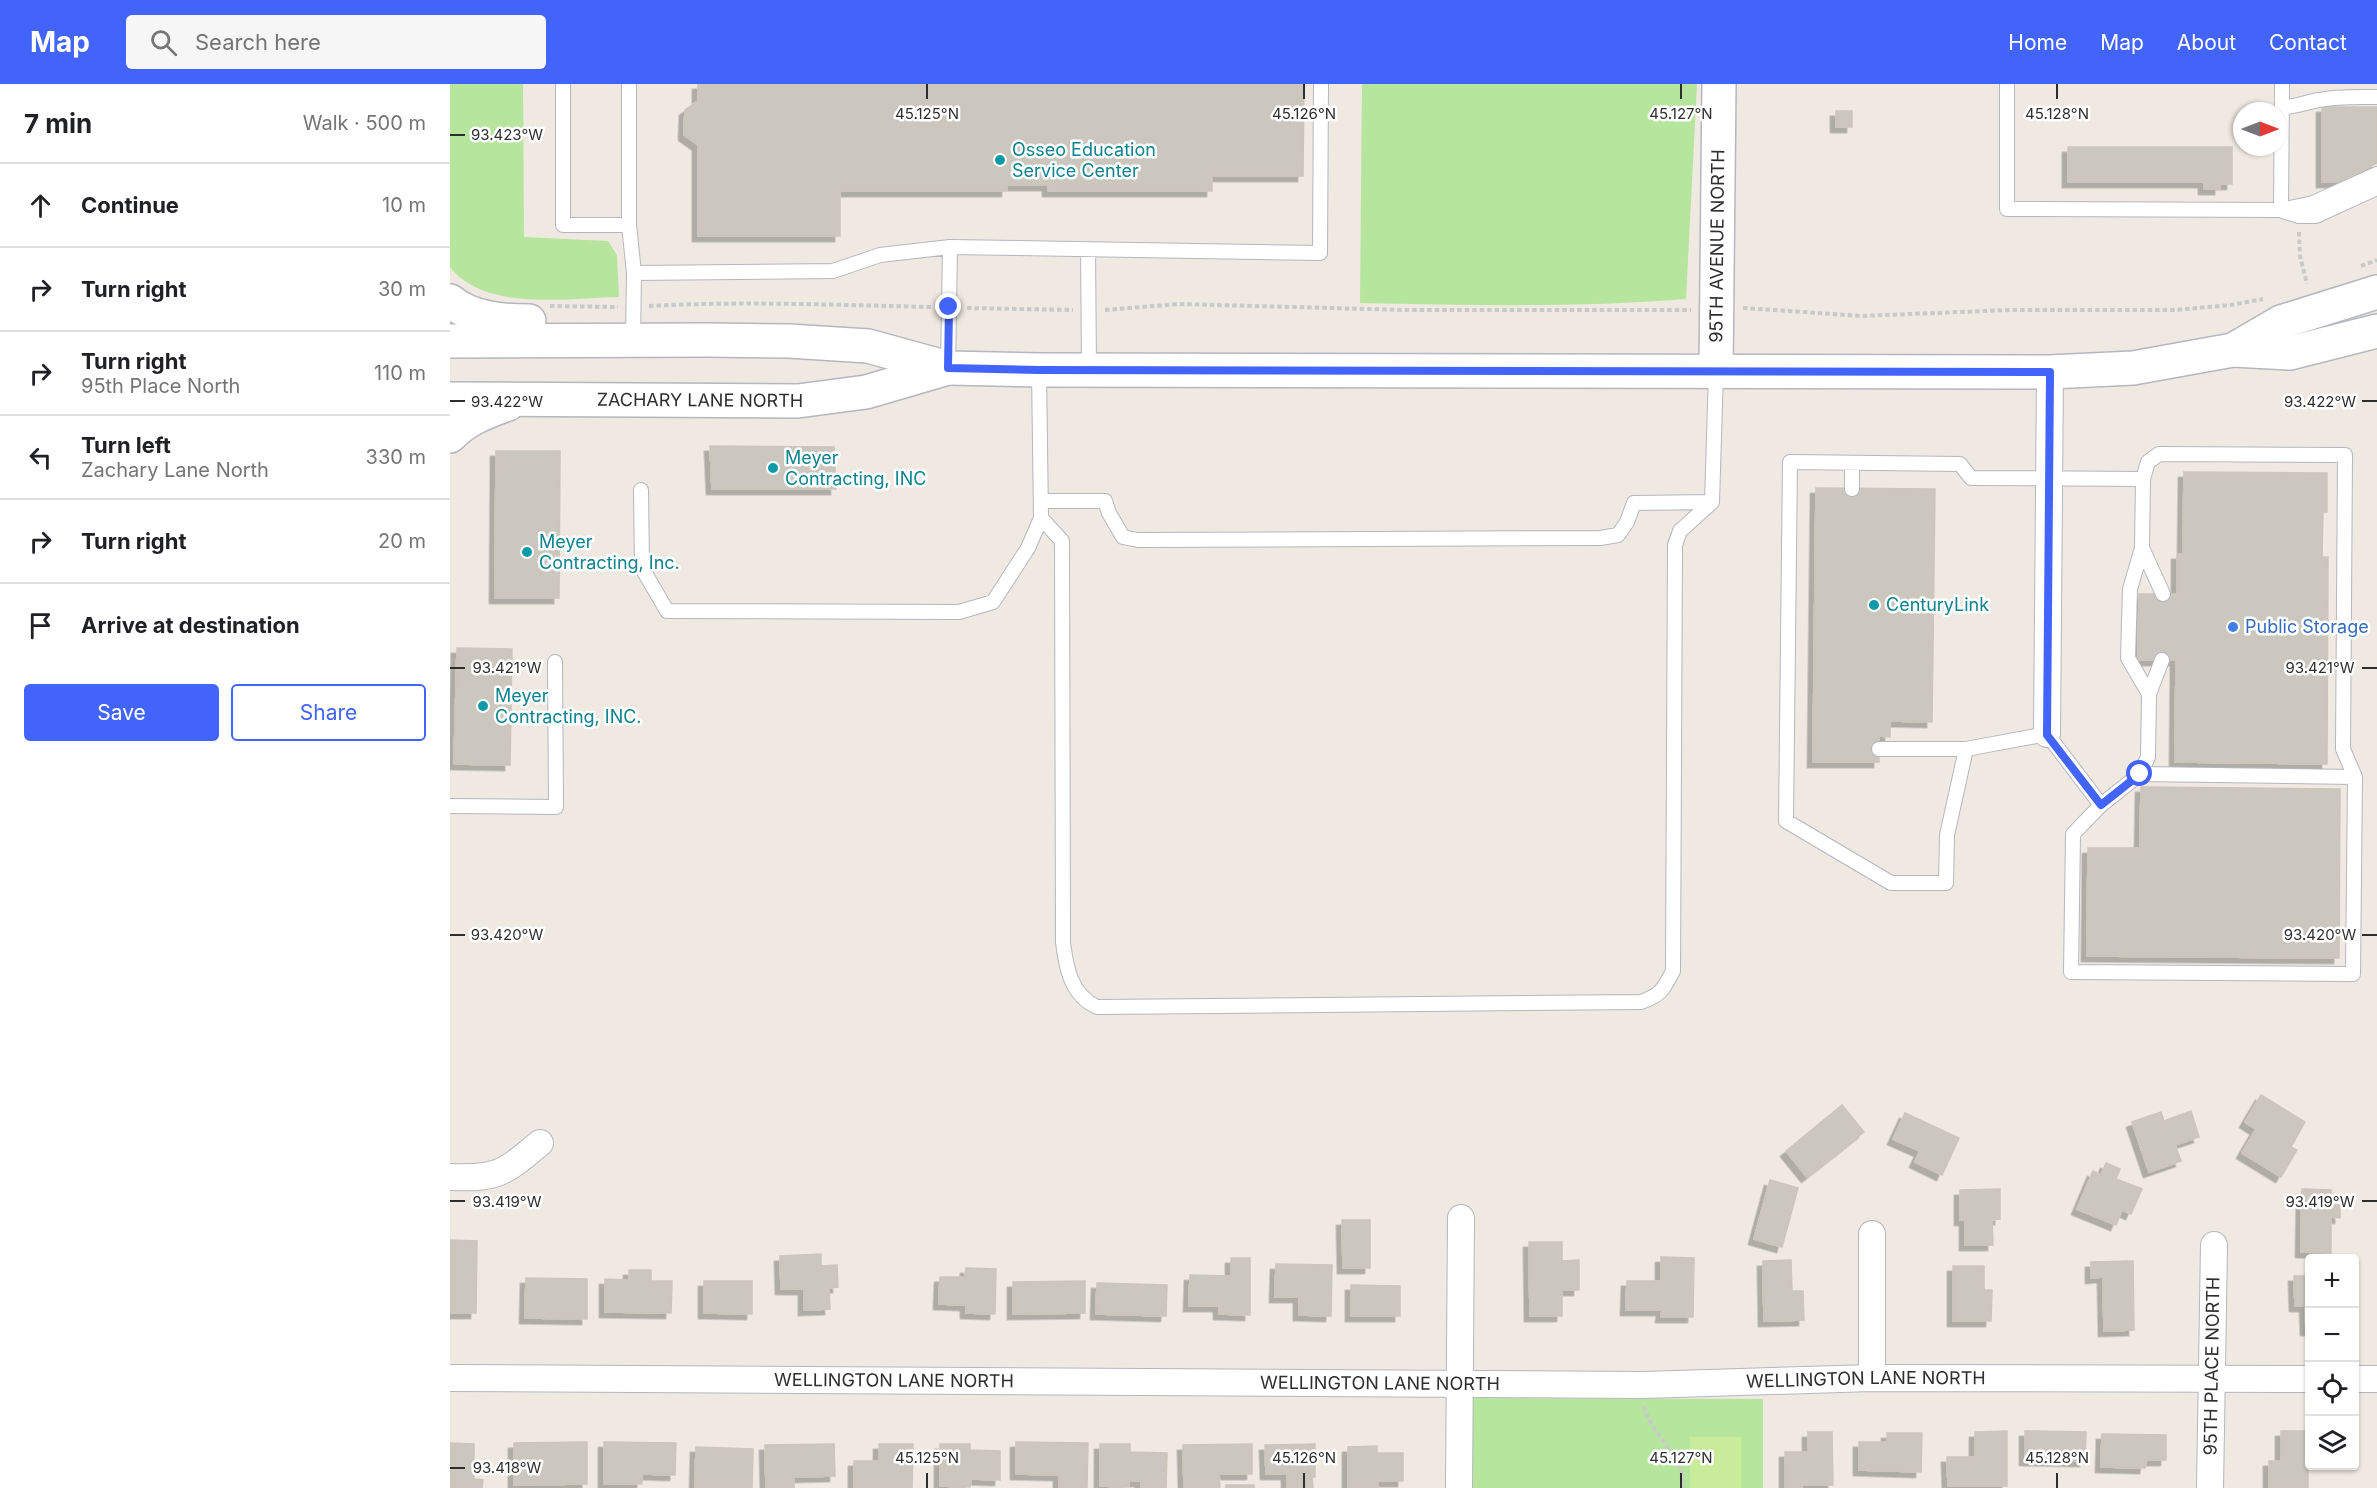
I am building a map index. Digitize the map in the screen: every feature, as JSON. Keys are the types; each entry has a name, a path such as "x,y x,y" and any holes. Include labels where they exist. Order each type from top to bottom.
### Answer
{"main road":[{"name":"95TH AVENUE NORTH","path":"1716,370 1719,84"},
{"name":"ZACHARY LANE NORTH","path":"2233,351 2281,322 2377,292"},
{"path":"450,301 471,313 499,321 637,322"},
{"name":"ZACHARY LANE NORTH","path":"637,322 663,321 708,340 789,341 868,346 948,368 1039,370 2050,372 2133,368 2233,351 2290,353 2377,331"},
{"path":"450,341 637,322"},
{"name":"ZACHARY LANE NORTH","path":"450,399 798,401 866,392 948,368"},
{"path":"450,436 461,425 521,399"}],"street":[{"path":"2047,735 2051,479 2050,372"},
{"path":"450,1177 496,1176 540,1143"},
{"path":"1459,1488 1461,1218"},
{"path":"1872,1234 1872,1378"},
{"name":"95TH PLACE NORTH","path":"2210,1488 2214,1245"},
{"name":"WELLINGTON LANE NORTH","path":"450,1378 1643,1385 1872,1378 2305,1379"},
{"path":"2359,1379 2377,1379"}],"lane":[{"path":"562,84 563,225 629,225"},
{"path":"629,84 629,225 637,322"},
{"path":"634,273 833,271 880,255 951,247 1320,253 1322,84"},
{"path":"2007,84 2007,209 2281,210 2313,203 2377,174"},
{"path":"2282,84 2282,102"},
{"path":"2287,107 2297,107 2335,98 2377,97"},
{"path":"2281,210 2282,156"},
{"path":"2281,210 2299,216 2316,216 2377,188"},
{"path":"948,368 951,247"},
{"path":"1088,249 1089,369"},
{"path":"641,490 642,568 667,611 959,612 993,602 1028,548 1041,518 1039,370"},
{"path":"1041,518 1062,541 1063,942 1066,969 1085,1002 1097,1007 1641,1002 1655,997 1664,990 1673,971 1675,545 1680,531 1712,502 1716,370"},
{"path":"2149,694 2128,658 2130,589 2142,548 2143,479 2148,462 2159,454 2345,455 2343,749 2355,777 2353,974 2071,972 2073,834 2101,805 2140,774 2148,757 2149,694 2162,660"},
{"path":"1966,749 1947,835 1946,883 1891,883 1786,821 1791,462 1960,464 1971,478 2143,479"},
{"path":"1851,489 1852,463"},
{"path":"1041,501 1105,501 1123,537 1138,540 1600,538 1618,535 1627,522 1634,503 1712,502"},
{"path":"2142,548 2163,594"},
{"path":"450,806 556,807 555,662"},
{"path":"1879,749 1966,749 2047,735 2101,805"},
{"path":"2140,774 2355,777"}],"path":[{"path":"2352,269 2377,260"},
{"path":"2299,287 2318,280"},
{"path":"1736,308 1861,316 2009,310 2175,310 2231,305 2264,298"},
{"path":"637,322 802,303 927,307"},
{"path":"1108,310 1179,304 1405,310 1695,310"},
{"path":"969,308 1073,310"},
{"path":"1643,1385 1647,1416 1683,1472 1682,1488"}],"green space":[{"path":"450,84 523,84 524,237 608,241 617,255 619,297 553,300 506,297 484,291 465,281 450,267"},
{"path":"1362,84 1697,84 1686,299 1564,305 1360,303"},
{"path":"1473,1398 1763,1399 1763,1488 1472,1488"},
{"path":"1690,1437 1741,1437 1741,1488 1690,1488"}],"building":[{"name":"Osseo Education Service Center","path":"698,84 1304,84 1303,176 1212,176 1212,191 1048,191 1048,185 1007,185 1007,191 840,191 840,236 698,236 698,145 684,135 685,110 698,101"},
{"path":"2322,107 2377,107 2377,163 2339,182 2322,182"},
{"path":"1836,111 1852,111 1852,127 1836,127"},
{"path":"2068,147 2232,147 2232,184 2220,184 2220,189 2204,189 2204,182 2068,182"},
{"name":"Meyer Contracting, INC","path":"710,446 834,447 836,489 712,489"},
{"name":"Meyer Contracting, Inc.","path":"496,451 560,451 559,598 495,598"},
{"name":"Public Storage","path":"2184,472 2327,473 2327,512 2323,512 2322,557 2328,557 2327,764 2175,762 2176,660 2138,660 2139,594 2177,594 2177,554 2183,554"},
{"name":"CenturyLink","path":"1816,488 1935,489 1932,722 1890,721 1890,737 1879,736 1879,762 1813,762"},
{"name":"Meyer Contracting, INC.","path":"457,648 512,649 510,765 454,764"},
{"path":"2141,787 2340,789 2339,958 2087,956 2088,848 2140,848"},
{"path":"2261,1095 2305,1122 2291,1147 2297,1150 2281,1177 2242,1153 2256,1129 2245,1122"},
{"path":"1842,1105 1864,1132 1807,1177 1786,1151"},
{"path":"2191,1111 2199,1137 2175,1145 2181,1161 2149,1172 2132,1122 2161,1112 2164,1121"},
{"path":"1905,1113 1959,1138 1942,1175 1915,1162 1920,1151 1893,1139"},
{"path":"2106,1163 2120,1169 2116,1179 2142,1189 2131,1214 2122,1210 2116,1225 2077,1209 2093,1171 2101,1175"},
{"path":"1770,1180 1798,1188 1782,1247 1754,1239"},
{"path":"2000,1189 2000,1219 1992,1220 1993,1245 1965,1245 1965,1220 1960,1220 1960,1190"},
{"path":"2302,1189 2331,1190 2331,1205 2340,1205 2340,1218 2331,1217 2331,1253 2301,1252"},
{"path":"1342,1220 1370,1220 1370,1268 1343,1268"},
{"path":"450,1240 477,1241 476,1313 450,1313"},
{"path":"1529,1242 1562,1242 1562,1261 1579,1260 1579,1290 1562,1290 1562,1316 1530,1316"},
{"path":"821,1254 821,1266 837,1265 838,1287 829,1288 830,1309 804,1310 804,1289 781,1289 780,1256"},
{"path":"1661,1257 1694,1258 1693,1317 1661,1317 1662,1310 1626,1310 1627,1281 1661,1281"},
{"path":"1231,1258 1250,1258 1250,1315 1219,1314 1219,1306 1189,1306 1190,1275 1231,1276"},
{"path":"1791,1260 1792,1291 1803,1291 1804,1320 1764,1321 1763,1261"},
{"path":"2133,1261 2134,1330 2104,1331 2103,1277 2091,1278 2091,1262"},
{"path":"1276,1264 1332,1265 1331,1316 1299,1315 1299,1297 1275,1297"},
{"path":"1953,1266 1984,1266 1984,1290 1992,1290 1991,1321 1953,1321"},
{"path":"966,1268 996,1269 995,1314 966,1313 966,1305 939,1304 940,1277 965,1277"},
{"path":"629,1270 651,1270 651,1281 672,1281 671,1313 605,1312 605,1279 629,1280"},
{"path":"2294,1276 2305,1276 2305,1306 2295,1306"},
{"path":"526,1278 587,1279 587,1319 525,1318"},
{"path":"704,1281 752,1281 752,1314 704,1313"},
{"path":"1085,1281 1085,1313 1013,1314 1013,1282"},
{"path":"1097,1283 1167,1285 1166,1316 1096,1314"},
{"path":"1351,1285 1400,1286 1400,1316 1351,1316"},
{"path":"2007,1431 2007,1486 1948,1486 1947,1457 1975,1457 1975,1432"},
{"path":"2025,1431 2086,1432 2085,1461 2025,1460"},
{"path":"2281,1431 2305,1431 2305,1470 2308,1470 2308,1488 2269,1488 2269,1461 2281,1461"},
{"path":"1808,1432 1832,1432 1833,1485 1801,1485 1802,1488 1785,1488 1785,1452 1808,1452"},
{"path":"1887,1433 1922,1433 1921,1472 1859,1470 1859,1442 1887,1442"},
{"path":"2102,1434 2166,1435 2166,1460 2146,1460 2145,1468 2101,1467"},
{"path":"587,1442 587,1484 514,1485 514,1443"},
{"path":"604,1442 676,1443 675,1475 642,1474 642,1484 604,1484"},
{"path":"1016,1442 1088,1443 1087,1488 1059,1488 1059,1475 1016,1474"},
{"path":"450,1443 474,1444 474,1479 483,1480 482,1488 450,1488"},
{"path":"834,1444 835,1476 794,1477 794,1488 766,1488 765,1445"},
{"path":"879,1444 913,1444 912,1488 854,1488 854,1461 879,1461"},
{"path":"940,1444 970,1444 970,1450 1000,1451 1000,1480 971,1479 970,1487 940,1486"},
{"path":"1100,1444 1130,1444 1130,1452 1167,1453 1166,1488 1141,1488 1141,1481 1129,1481 1129,1487 1100,1486"},
{"path":"1252,1444 1252,1474 1219,1474 1220,1488 1184,1488 1183,1445"},
{"path":"1315,1444 1313,1488 1287,1488 1287,1474 1266,1474 1265,1445"},
{"path":"1377,1446 1377,1453 1403,1453 1403,1481 1378,1481 1378,1488 1348,1488 1348,1447"},
{"path":"696,1447 753,1449 752,1488 695,1488"},
{"path":"1226,1485 1254,1485 1254,1488 1226,1488"}],"place":[{"name":"Osseo Education Service Center","path":"1000,160"},
{"name":"Meyer Contracting, INC","path":"773,468"},
{"name":"Meyer Contracting, Inc.","path":"527,552"},
{"name":"CenturyLink","path":"1874,605"},
{"name":"Public Storage","path":"2233,627"},
{"name":"Meyer Contracting, INC.","path":"483,706"}],"route":[{"path":"949,307 948,368 2050,372 2051,479 2047,735 2101,805 2140,774"}]}
